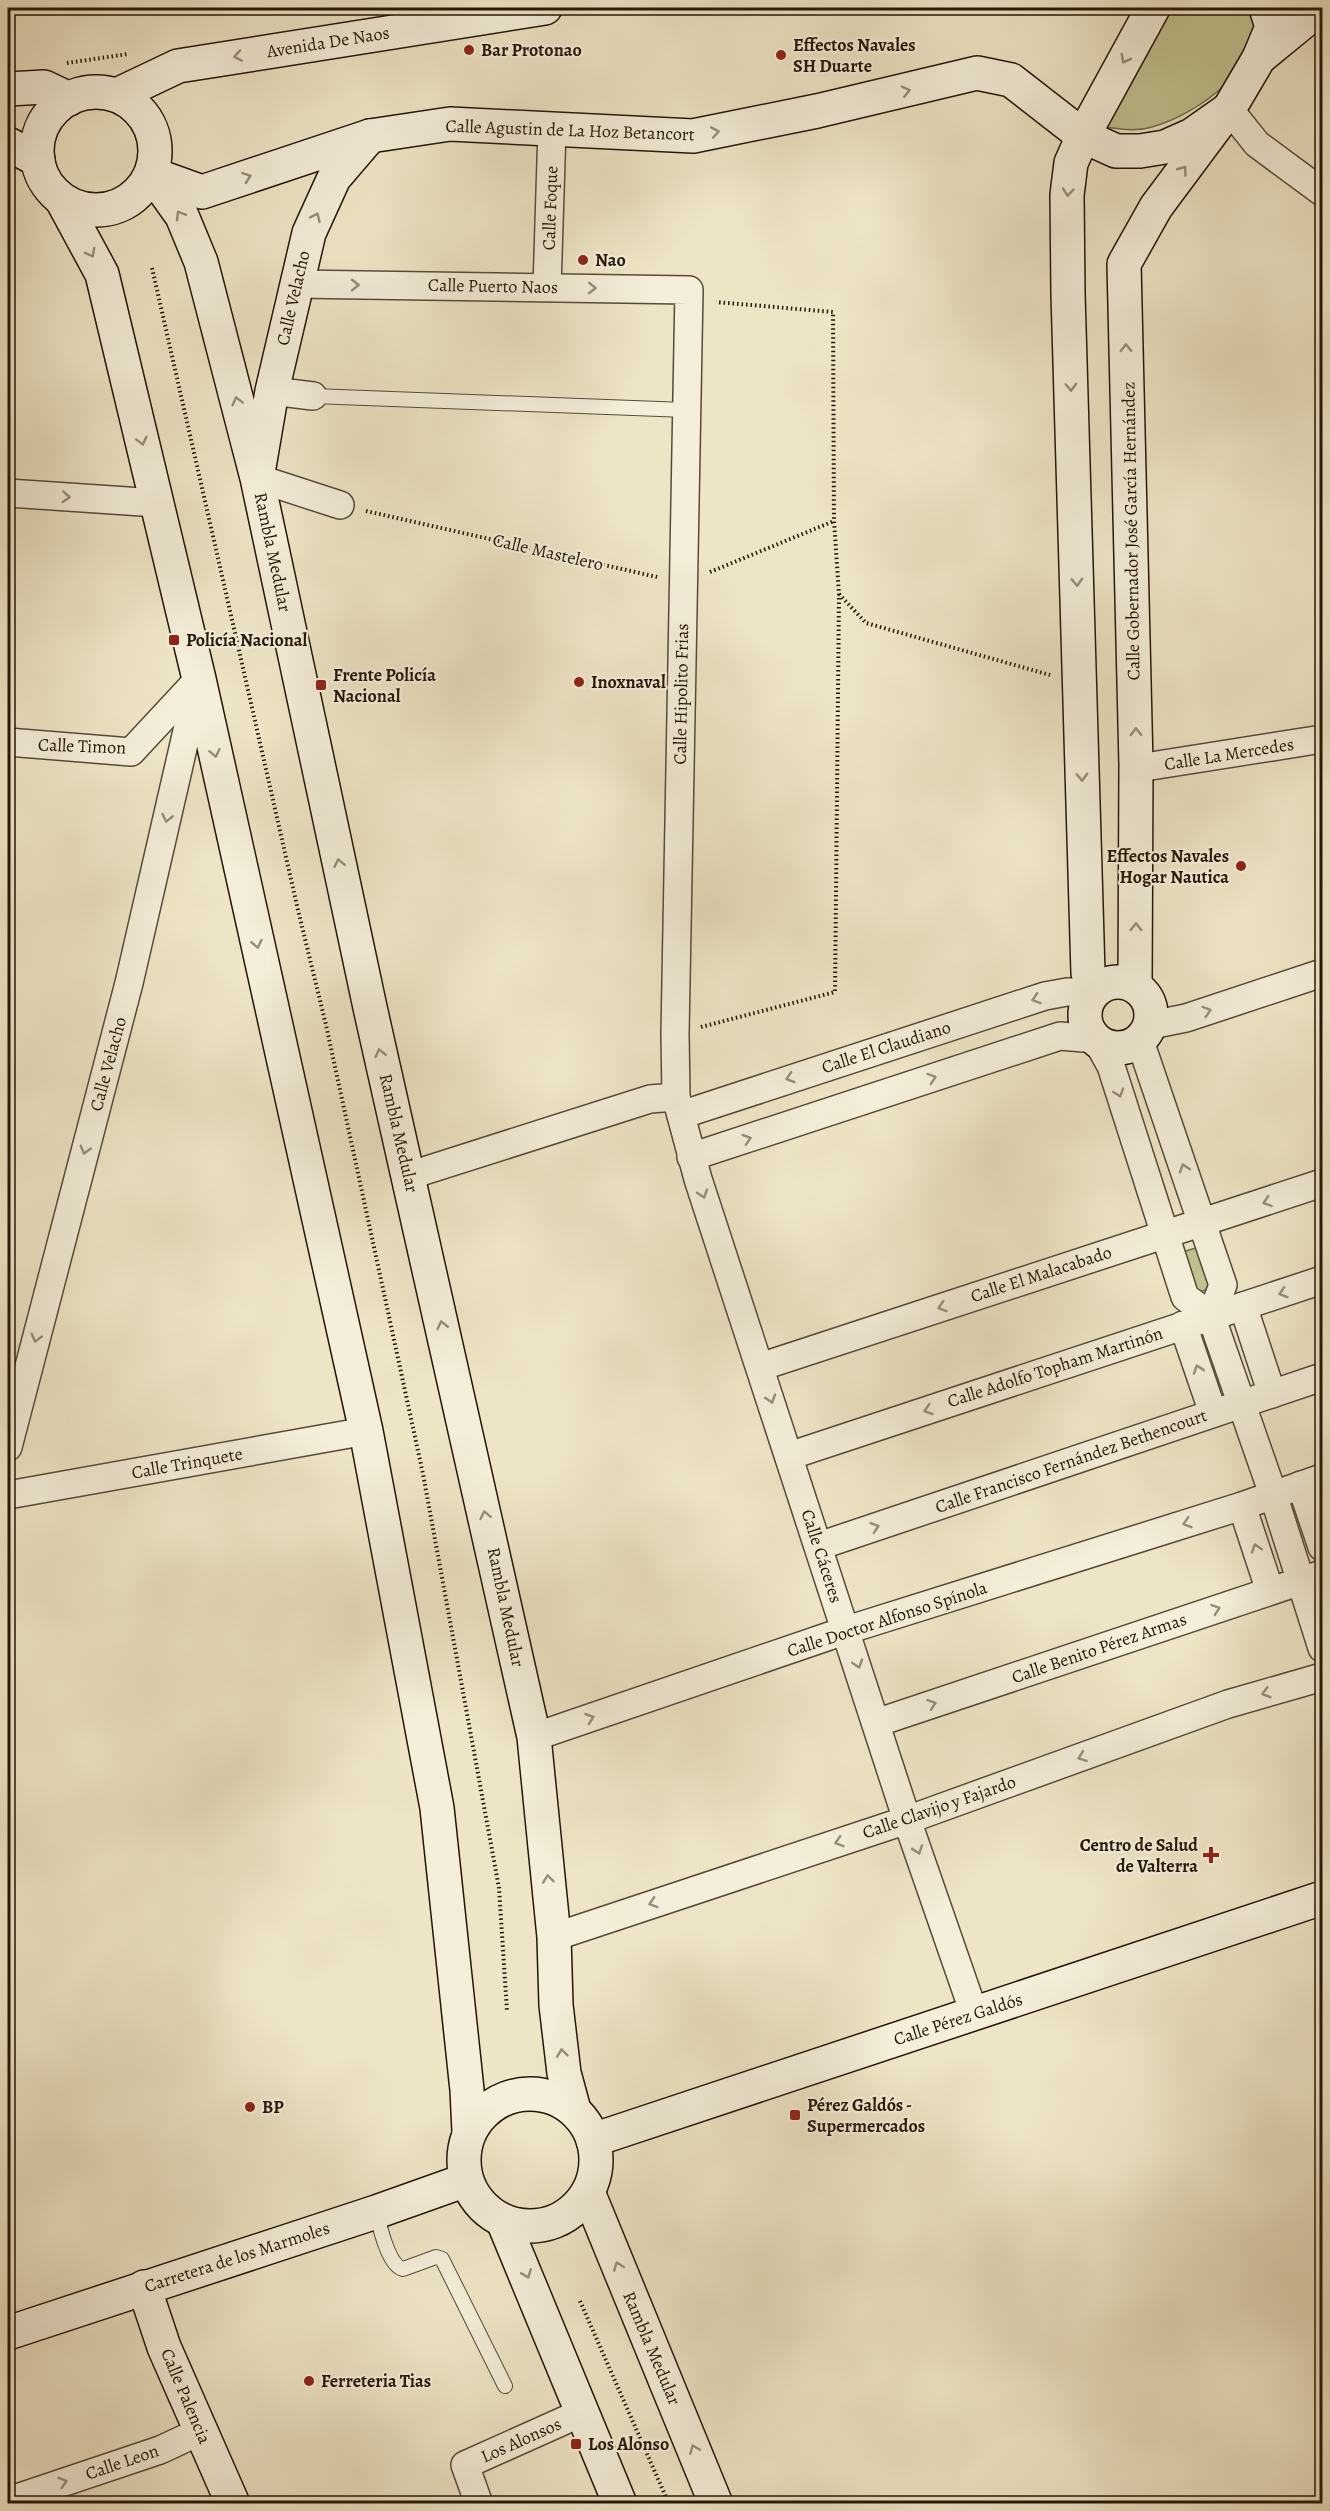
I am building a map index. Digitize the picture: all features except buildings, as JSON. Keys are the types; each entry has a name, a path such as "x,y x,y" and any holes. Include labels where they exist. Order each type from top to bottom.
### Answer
{"main road":[{"name":"Avenida De Naos","path":"117,95 178,66 545,8"},
{"path":"1093,992 1088,973 1067,195 1071,163 1083,136 1153,8"},
{"path":"1259,58 1272,27 1266,8"},
{"path":"1259,58 1320,8"},
{"name":"Calle Gobernador José García Hernández","path":"1135,985 1136,765 1124,264 1156,207 1229,109 1259,58"},
{"name":"Calle Agustin de La Hoz Betancort","path":"152,174 202,192 370,136 450,124 693,136 806,114 977,73 1011,80 1083,136 1116,151 1140,151 1165,147 1192,135 1229,109"},
{"path":"8,89 45,87 69,99"},
{"path":"63,202 98,211 111,209 124,204 140,192 152,174 157,152 154,132 141,114 117,95 97,91 83,93 69,99 51,112 42,125 37,141 38,160 47,184 63,202 102,274 199,679 366,1431 437,1808 469,2132"},
{"name":"Calle Velacho","path":"256,478 272,391 309,232 334,178 370,136"},
{"path":"8,144 38,160"},
{"name":"Rambla Medular","path":"152,174 182,216 201,262 256,478 408,1176 534,1737 554,1937 556,2005 564,2073 574,2110"},
{"path":"1113,982 1135,985 1149,1002 1145,1033 1123,1048 1113,1048 1096,1039 1086,1022 1088,1001 1093,992 1113,982"},
{"name":"Calle Pérez Galdós","path":"593,2140 1323,1898"},
{"path":"536,2093 556,2098 574,2110 586,2124 593,2140 596,2157 595,2175 588,2192 577,2207 561,2219 542,2225 522,2226 503,2221 481,2204 466,2180 464,2148 469,2132 480,2115 496,2102 516,2094 536,2093"},
{"name":"Carretera de los Marmoles","path":"8,2333 376,2212 466,2180"},
{"name":"Rambla Medular","path":"588,2192 716,2504"},
{"path":"503,2221 524,2266 581,2413 620,2504"},
{"name":"Calle Palencia","path":"144,2287 164,2347 233,2504"}],"street":[{"path":"1229,109 1257,144 1323,192"},
{"name":"Calle Foque","path":"547,287 552,129"},
{"name":"Calle Puerto Naos","path":"296,284 547,287 690,295"},
{"name":"Calle Hipolito Frias","path":"679,1106 675,1034 690,295"},
{"path":"272,391 313,396"},
{"path":"256,478 340,505"},
{"path":"8,493 157,503"},
{"name":"Calle Timon","path":"8,742 131,752 199,679"},
{"name":"Calle Velacho","path":"8,1447 129,983 199,679"},
{"name":"Calle La Mercedes","path":"1136,765 1151,766 1323,739"},
{"path":"1211,1316 1223,1285 1145,1033 1323,973"},
{"name":"Calle El Claudiano","path":"408,1176 650,1099 679,1106 1045,996 1067,992 1093,992"},
{"path":"691,1157 1060,1036 1096,1039 1111,1066 1185,1297 1211,1316 1240,1405 1274,1494 1312,1577 1323,1648"},
{"name":"Calle Cáceres","path":"679,1106 691,1157 847,1630 907,1820 974,2013"},
{"name":"Calle El Malacabado","path":"760,1366 1323,1183"},
{"name":"Calle Adolfo Topham Martinón","path":"789,1456 1323,1280"},
{"path":"1242,1306 1272,1394"},
{"path":"1183,1325 1213,1413"},
{"name":"Calle Francisco Fernández Bethencourt","path":"819,1546 1323,1377"},
{"name":"Calle Trinquete","path":"8,1495 366,1431"},
{"path":"1312,1481 1323,1546"},
{"name":"Calle Doctor Alfonso Spínola","path":"534,1737 847,1630 1242,1506 1312,1481"},
{"path":"1242,1506 1270,1591"},
{"name":"Calle Benito Pérez Armas","path":"876,1723 1312,1577"},
{"name":"Calle Clavijo y Fajardo","path":"554,1937 907,1820 1228,1704 1323,1677"},
{"name":"Los Alonsos","path":"479,2504 465,2465 524,2430 581,2413"},
{"name":"Calle Leon","path":"8,2501 160,2450 201,2431"}],"lane":[{"path":"313,396 686,410"},
{"path":"376,2212 393,2264 398,2268 403,2270 436,2257 442,2259 505,2386"}],"path":[{"path":"152,268 326,1024 423,1474 499,1888 507,2011"},
{"path":"675,1034 835,992 838,594 834,521 833,312 690,295"},
{"name":"Calle Mastelero","path":"340,505 683,582"},
{"path":"683,582 834,521"},
{"path":"838,594 866,622 1080,684"},
{"path":"580,2301 669,2504"}],"green space":[{"path":"1163,8 1251,8 1255,28 1252,47 1242,66 1227,83 1189,111 1170,121 1146,129 1128,130 1105,127"},
{"path":"1203,1246 1216,1287 1188,1295 1175,1254"}],"place":[{"name":"Bar Protonao","path":"469,50"},
{"name":"Effectos Navales SH Duarte","path":"781,55"},
{"name":"Nao","path":"583,260"},
{"name":"Policía Nacional","path":"174,640"},
{"name":"Inoxnaval","path":"579,682"},
{"name":"Frente Policía Nacional","path":"321,685"},
{"name":"Effectos Navales Hogar Nautica","path":"1241,866"},
{"name":"Centro de Salud de Valterra","path":"1211,1855"},
{"name":"BP","path":"250,2107"},
{"name":"Pérez Galdós - Supermercados","path":"795,2115"},
{"name":"Ferreteria Tias","path":"309,2381"},
{"name":"Los Alonso","path":"576,2444"}]}
